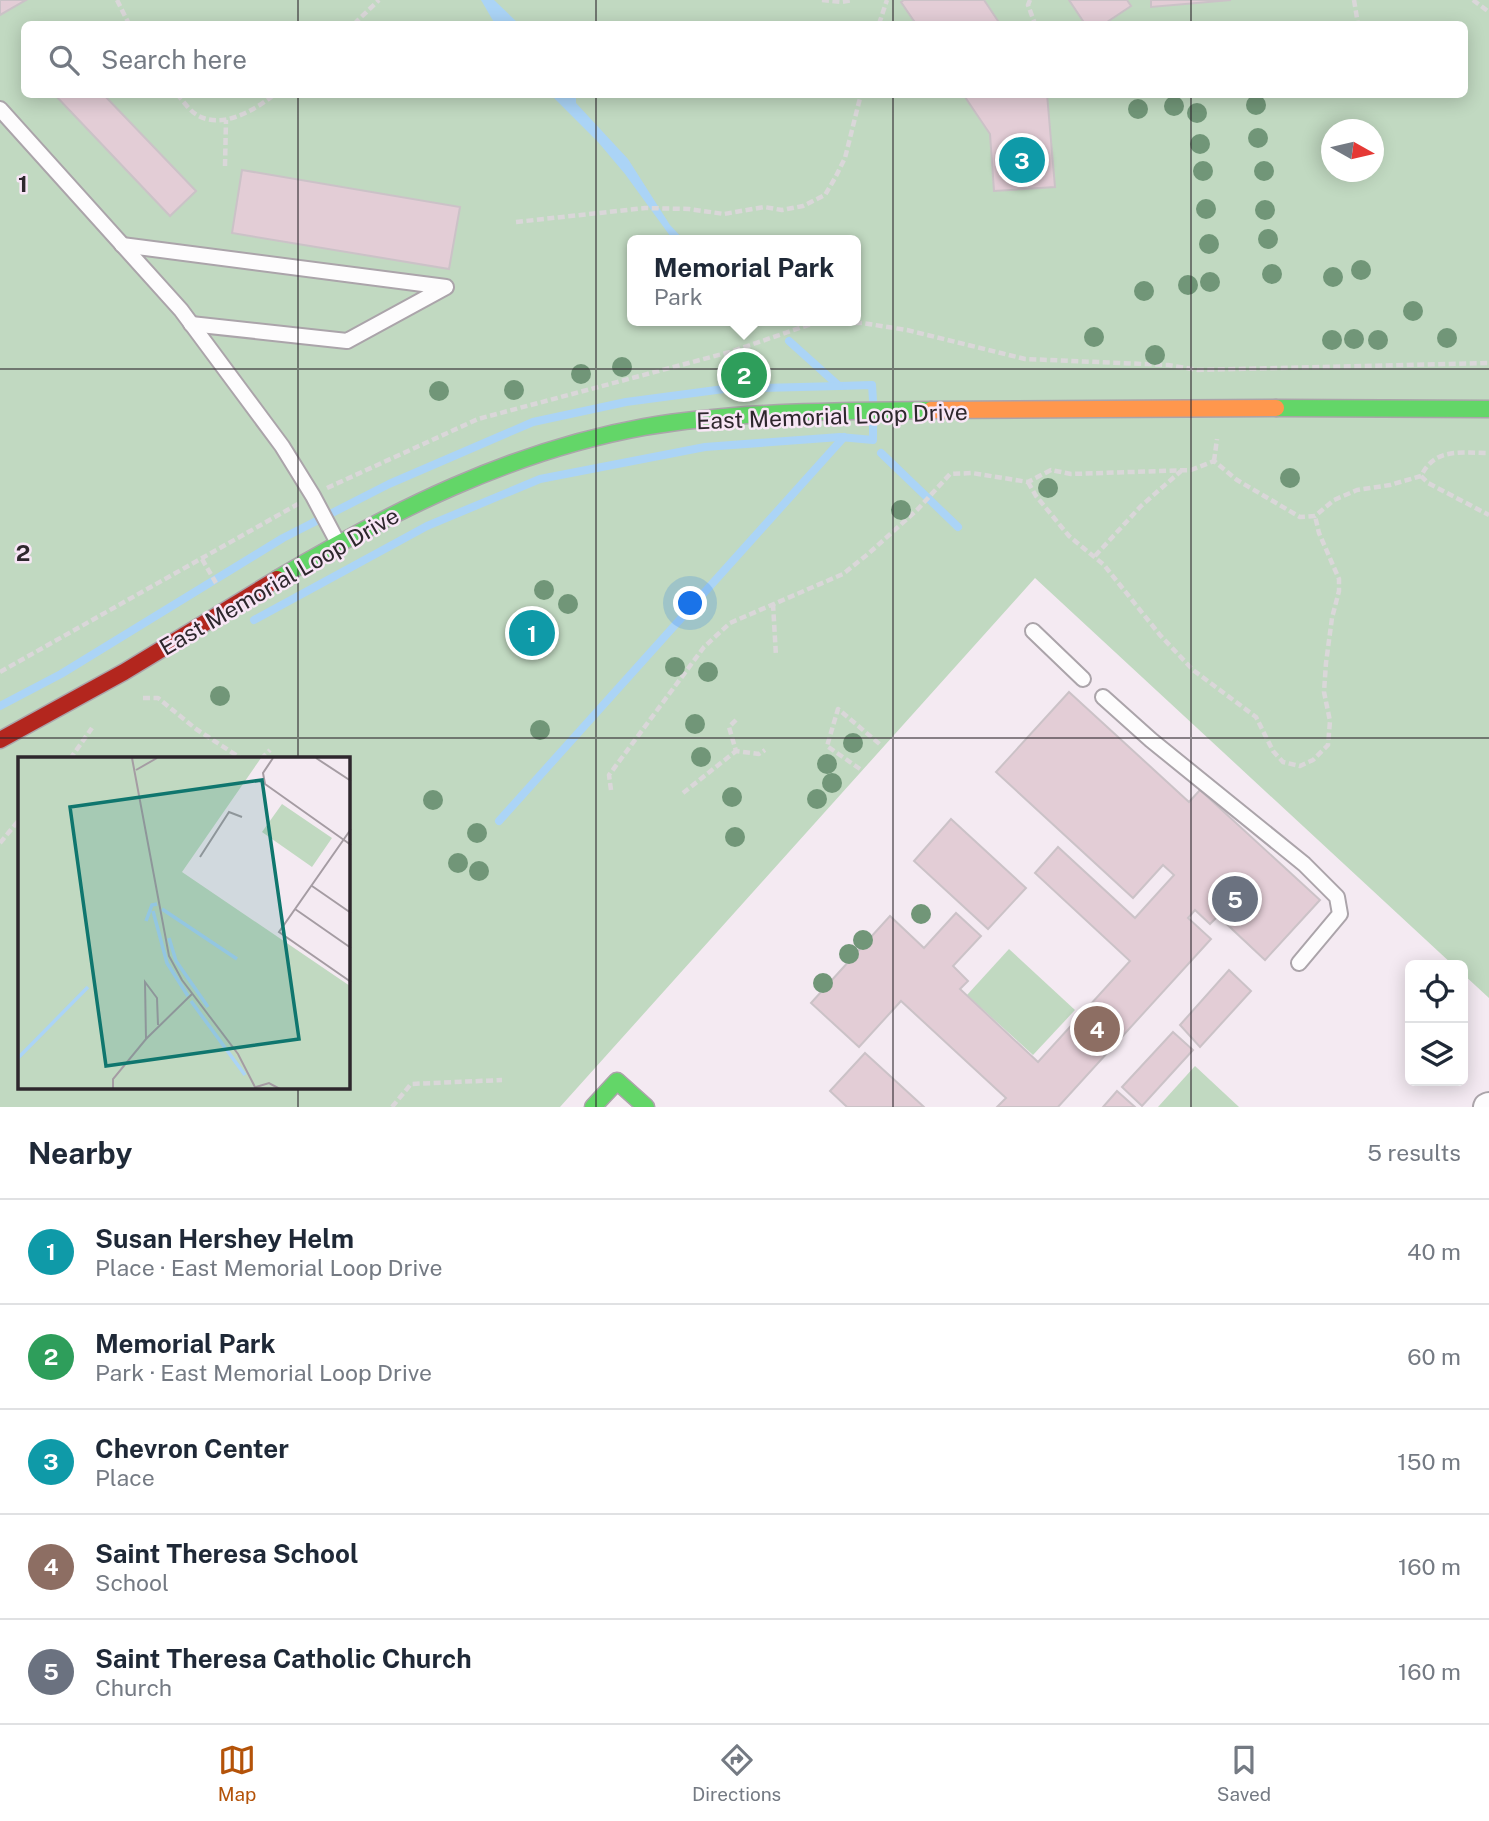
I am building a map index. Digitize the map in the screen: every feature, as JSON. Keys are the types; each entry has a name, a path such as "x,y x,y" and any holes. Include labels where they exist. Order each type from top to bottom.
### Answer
{"street":[{"name":"East Memorial Loop Drive","path":"0,740 90,691 338,544 429,495 500,467 573,443 694,420 831,411 1489,409"},
{"path":"593,1107 617,1081 646,1107"}],"lane":[{"path":"0,109 191,324 282,446 338,544"},
{"path":"122,245 446,287 347,341 191,324"},
{"path":"1033,631 1083,679"},
{"path":"1103,697 1160,748 1304,864 1337,897 1340,914 1298,963"}],"path":[{"path":"117,0 128,21"},
{"path":"357,21 379,0"},
{"path":"821,0 853,0"},
{"path":"880,21 887,0"},
{"path":"1030,0 1028,5 1034,21"},
{"path":"1354,0 1358,21"},
{"path":"1474,0 1489,12"},
{"path":"181,98 196,115 214,121 226,120 270,98"},
{"path":"516,222 645,208 723,214 764,207 782,210 803,206 825,195 845,158 860,98"},
{"path":"225,166 226,120"},
{"path":"1223,370 1273,366 1431,366 1489,363"},
{"path":"611,790 609,775 704,647 730,623 842,574 917,510 950,474 972,473 1028,482 1051,470 1071,474 1181,471 1214,461 1237,481 1300,517 1315,516 1334,500 1357,490 1390,485 1421,475 1436,456 1489,453"},
{"path":"1096,556 1142,506 1181,471"},
{"path":"1421,475 1428,482 1489,515"},
{"path":"1028,482 1069,536 1096,556 1160,635 1193,670 1255,717 1273,751 1283,762 1300,766 1313,760 1328,745 1330,721 1324,692 1326,663 1339,590 1339,579 1319,533 1315,516"},
{"path":"773,604 776,656"},
{"path":"130,698 158,698 195,729 239,757"},
{"path":"860,769 827,746 838,709 882,746"},
{"path":"71,757 99,719"},
{"path":"736,720 729,727 736,751"},
{"path":"263,757 271,750"},
{"path":"683,793 736,751 759,754 765,750"},
{"path":"0,844 18,821"},
{"path":"392,1107 411,1084 502,1080"}],"green space":[{"path":"0,0 1489,0 1489,998 1468,979 1468,960 1448,960 1035,578 560,1107 0,1107"},
{"path":"1009,949 1075,1010 1033,1055 967,995"},
{"path":"1195,1066 1239,1107 1158,1107"}],"water":[{"path":"481,0 494,0 516,21 493,21"},
{"path":"554,98 576,98 576,103 628,159 670,225 679,235 669,235 598,142"}],"building":[{"path":"0,0 26,0 0,15"},
{"path":"984,0 998,21 914,21 901,2"},
{"path":"1069,0 1127,0 1131,6 1108,21 1083,21"},
{"path":"1151,0 1231,0 1151,7"},
{"path":"58,98 107,98 196,191 170,216"},
{"path":"966,98 1047,98 1055,187 994,191 990,134"},
{"path":"242,170 460,207 449,269 232,233"},
{"path":"1069,692 1189,802 1200,790 1320,900 1265,960 1218,916 1210,924 1195,910 1188,918 1211,939 1058,1107 997,1107 1006,1098 901,1001 859,1047 811,1003 890,916 924,948 956,913 981,936 953,966 968,981 960,989 1038,1062 1130,961 1035,873 1058,847 1135,918 1174,875 1163,865 1133,898 996,772"},
{"path":"951,819 1026,888 988,929 914,861"},
{"path":"1229,970 1251,991 1200,1047 1180,1025"},
{"path":"1173,1032 1193,1050 1142,1106 1122,1087"},
{"path":"865,1053 924,1107 847,1107 830,1091"},
{"path":"1117,1091 1135,1107 1103,1107"}],"waterway":[{"path":"789,341 839,386 872,385 873,400"},
{"path":"0,706 61,674 283,538 389,484 533,422 626,402 724,389 839,386"},
{"path":"254,620 427,526 540,479 705,447 840,437 873,440 873,420"},
{"path":"499,821 844,437"},
{"path":"881,453 958,527"}],"traffic: fast":[{"path":"1276,408 1489,409"},
{"path":"277,579 364,530 454,486 547,451 595,438 644,427 715,418 787,413 931,410"},
{"path":"593,1107 617,1081 646,1107"}],"traffic: slow":[{"path":"931,410 1276,408"}],"traffic: jam":[{"path":"0,740 124,672 277,579"}],"place":[{"name":"Chevron Center","path":"1022,160"},
{"name":"Memorial Park","path":"744,375"},
{"name":"Susan Hershey Helm","path":"532,633"},
{"name":"Saint Theresa Catholic Church","path":"1235,899"},
{"name":"Saint Theresa School","path":"1097,1029"}]}
